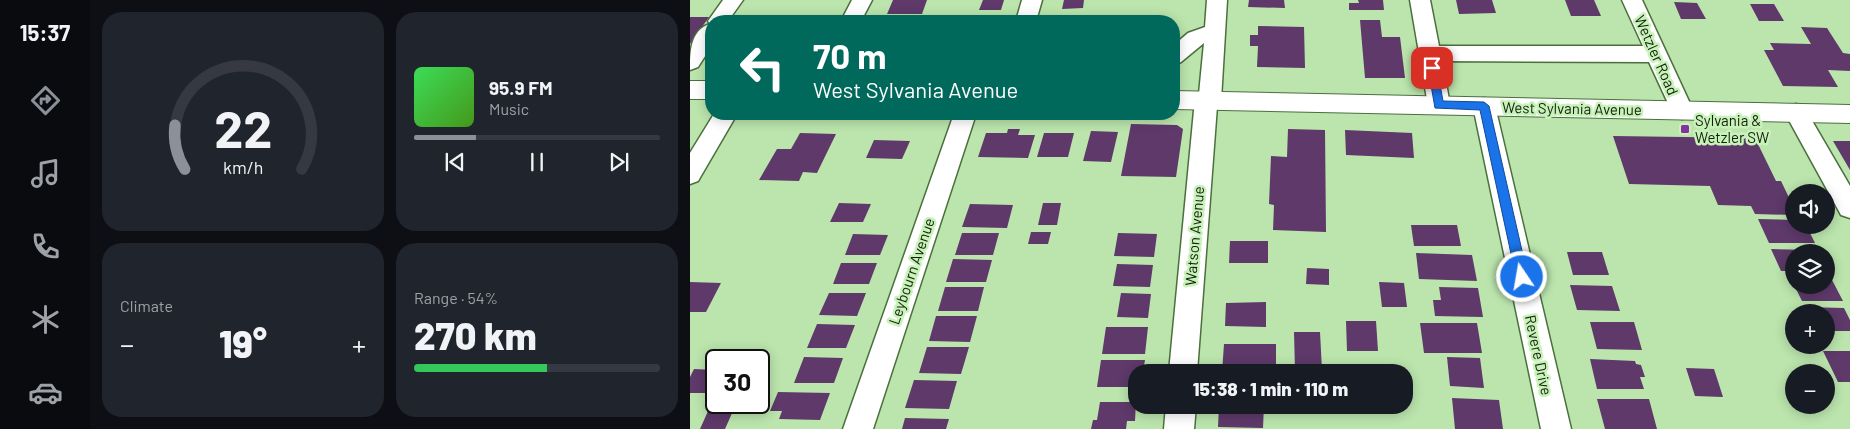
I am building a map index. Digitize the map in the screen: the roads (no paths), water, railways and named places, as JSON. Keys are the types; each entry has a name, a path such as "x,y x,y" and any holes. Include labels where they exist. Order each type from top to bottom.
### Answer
{"main road":[{"path":"690,90 705,90"},
{"name":"West Sylvania Avenue","path":"1180,100 1850,114"}],"street":[{"path":"722,15 733,0"},
{"path":"854,15 862,0"},
{"path":"1028,15 1032,0"},
{"name":"Watson Avenue","path":"1184,364 1217,0"},
{"path":"1420,0 1439,105"},
{"name":"Wetzler Road","path":"1632,0 1682,110"},
{"path":"1180,47 1191,30 1201,34 1214,33"},
{"path":"690,62 705,41"},
{"path":"1430,53 1656,54"},
{"name":"Revere Drive","path":"1484,106 1556,429"},
{"path":"1796,113 1850,208"},
{"path":"690,174 722,120"},
{"name":"Leybourn Avenue","path":"858,429 963,120"},
{"path":"1179,429 1180,414"}],"place":[{"name":"Sylvania & Wetzler SW","path":"1685,129"}]}
